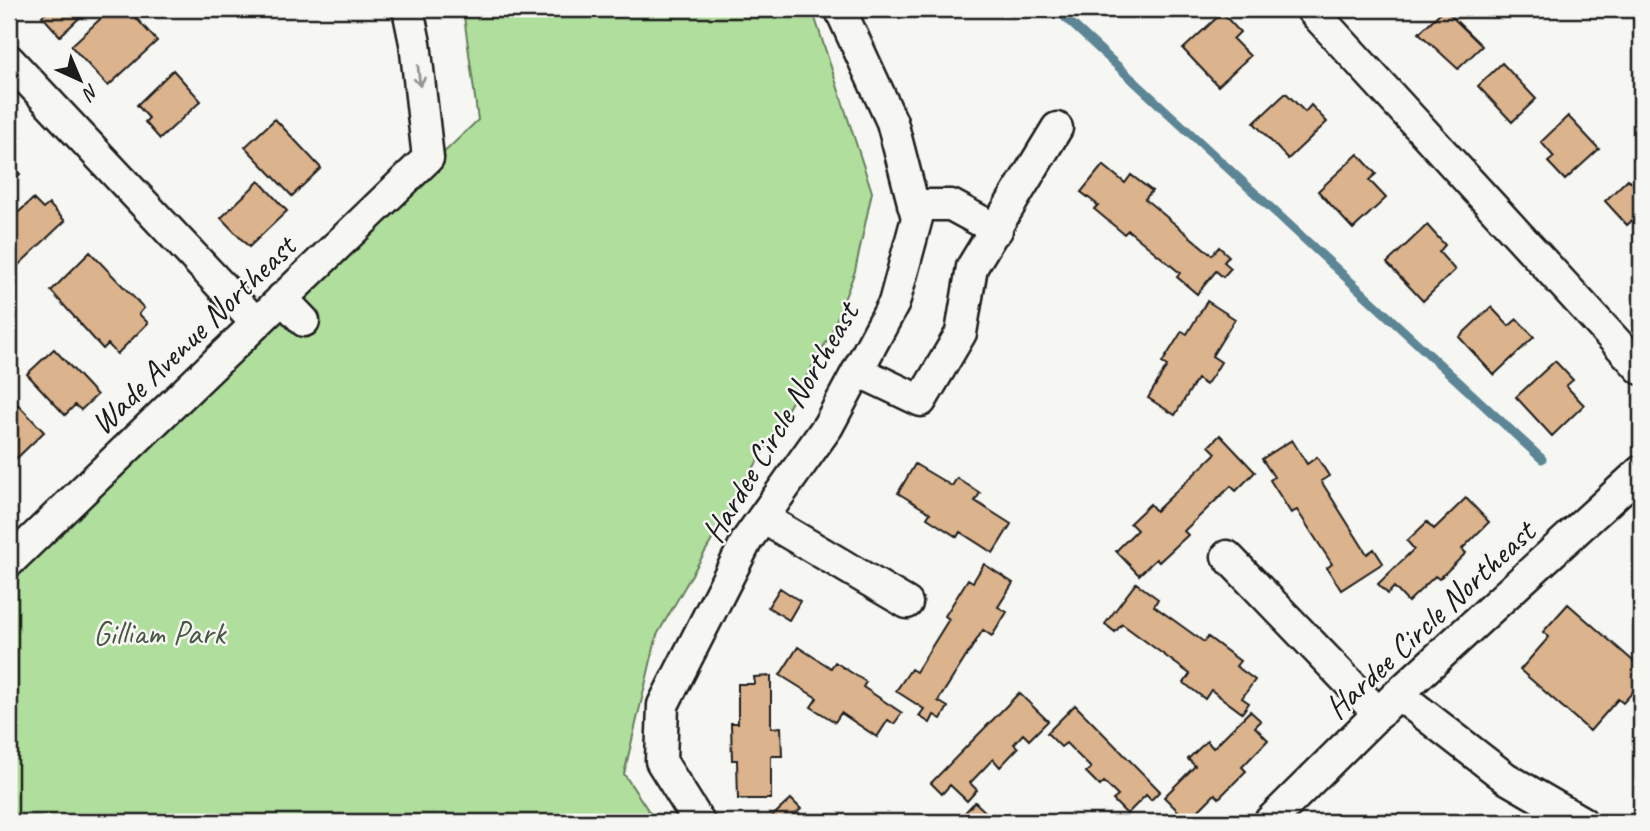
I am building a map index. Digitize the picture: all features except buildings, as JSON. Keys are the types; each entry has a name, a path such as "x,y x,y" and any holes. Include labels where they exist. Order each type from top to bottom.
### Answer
{"street":[{"name":"Wade Avenue Northeast","path":"9,562 428,158 415,43 408,9"},
{"name":"Hardee Circle Northeast","path":"699,822 661,761 663,705 747,540 828,426 894,303 917,218 892,122 840,9"},
{"path":"1311,9 1641,369"},
{"path":"9,60 256,323"},
{"path":"858,371 921,401 961,333 972,267 1057,128"},
{"path":"914,205 951,205 997,230"},
{"path":"282,298 304,321"},
{"name":"Hardee Circle Northeast","path":"1269,822 1388,704 1641,471"},
{"path":"763,518 907,603"},
{"path":"1227,556 1388,704 1582,822"}],"green space":[{"name":"Gilliam Park","path":"463,9 812,9 872,192 855,271 831,334 657,635 624,774 656,822 9,822 9,569 478,120"}],"waterway":[{"path":"1056,9 1542,459"}]}
